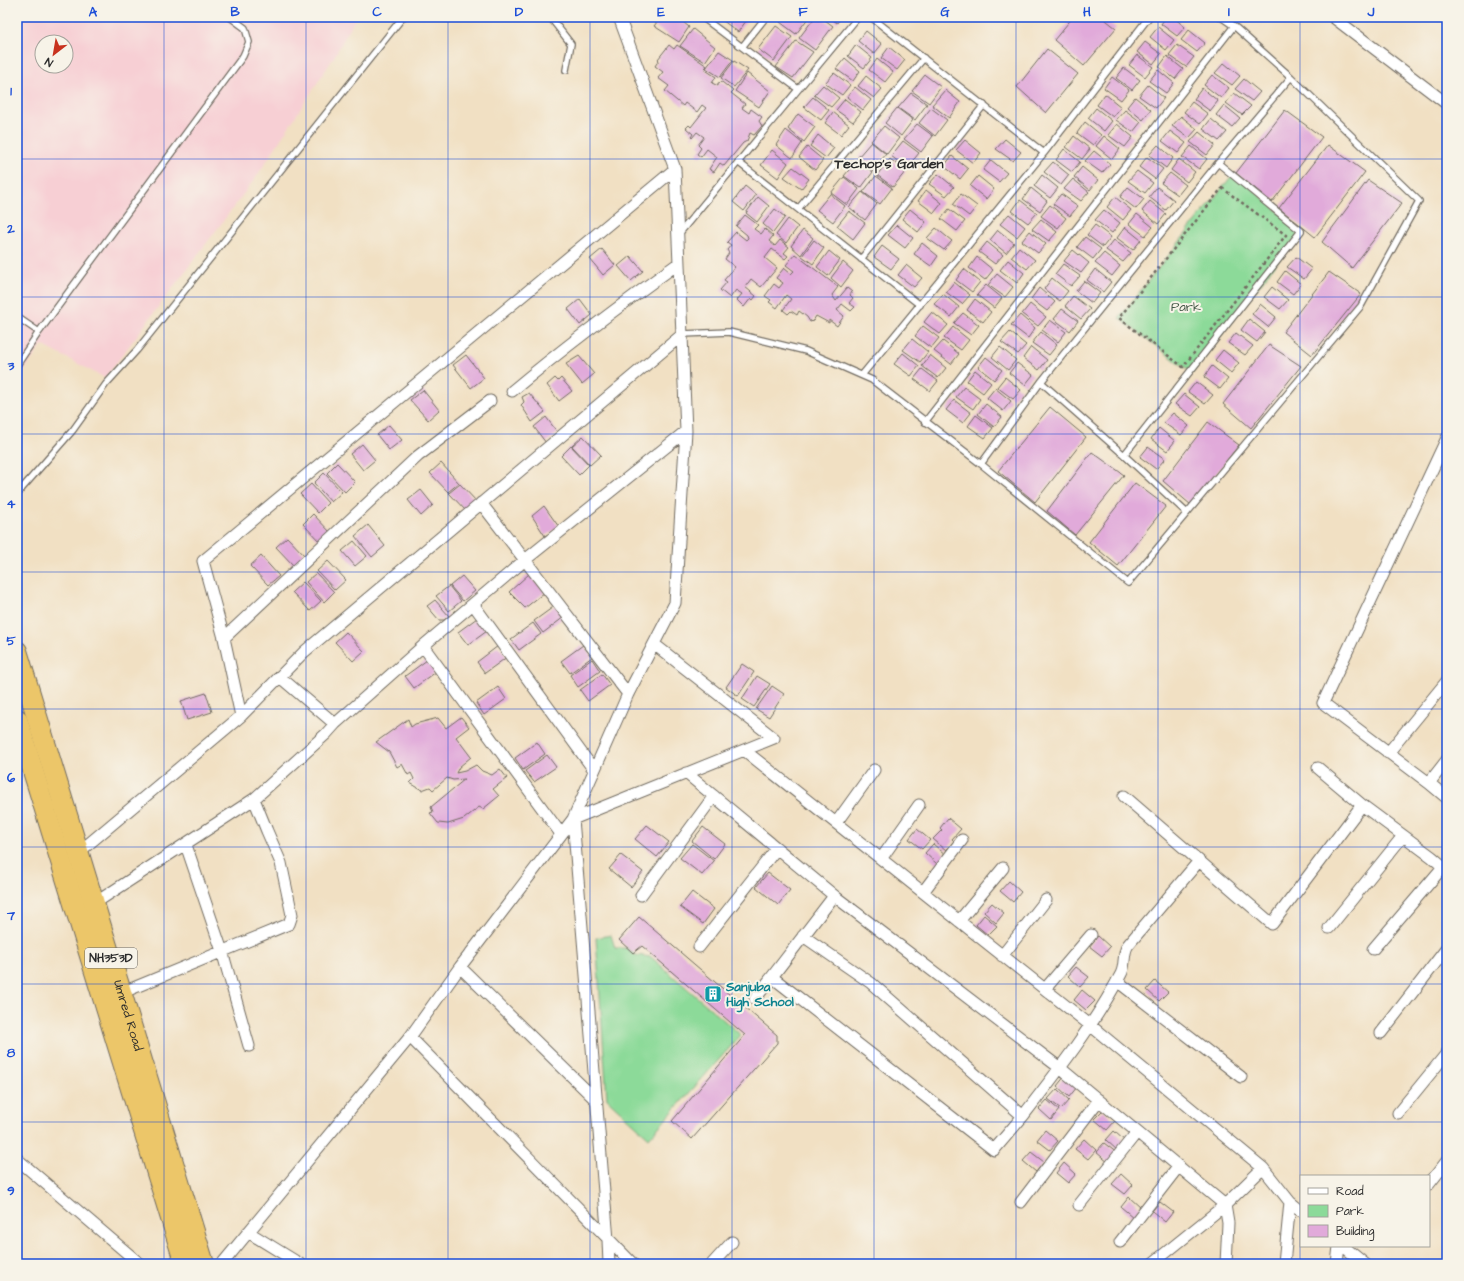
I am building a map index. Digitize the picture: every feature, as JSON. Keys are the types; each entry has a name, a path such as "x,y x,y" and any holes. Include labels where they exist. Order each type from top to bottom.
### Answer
{"highway":[{"name":"Umred Road","path":"17,651 204,1264"},
{"name":"NH353D","path":"17,719 185,1264"}],"street":[{"path":"222,1264 410,1037 460,967 573,819 628,694 675,603 686,431 675,169 619,17"},
{"path":"1333,17 1447,104"},
{"path":"241,716 224,638 203,561 675,169"},
{"path":"512,390 575,339 598,324 679,263"},
{"path":"79,852 241,716 304,652 682,334"},
{"path":"224,638 418,456 490,401"},
{"path":"95,903 186,845 254,799 422,646 525,560 686,431"},
{"path":"1447,438 1323,703 1447,798"},
{"path":"481,503 628,694"},
{"path":"473,604 594,770"},
{"path":"573,819 774,738 654,644"},
{"path":"422,646 561,834"},
{"path":"280,677 335,724"},
{"path":"1388,753 1447,680"},
{"path":"744,750 1090,1025 1263,1168 1290,1202 1300,1210"},
{"path":"1429,783 1447,760"},
{"path":"1318,768 1362,805 1445,869 1373,950"},
{"path":"836,823 874,770"},
{"path":"686,773 834,896 1060,1068 1225,1204 1228,1223 1226,1264"},
{"path":"641,895 714,796"},
{"path":"1124,796 1272,924 1362,805"},
{"path":"121,993 289,924 292,915 281,863 266,831 254,799"},
{"path":"881,859 918,805"},
{"path":"573,819 609,1264"},
{"path":"1329,928 1402,836"},
{"path":"923,892 962,840"},
{"path":"186,845 222,951 249,1046"},
{"path":"699,947 777,848"},
{"path":"772,977 994,1150 1023,1116 1060,1068 1090,1025 1122,973 1124,954 1128,945 1199,861"},
{"path":"959,921 1003,868"},
{"path":"755,999 834,896"},
{"path":"1002,956 1046,900"},
{"path":"1045,989 1091,935"},
{"path":"803,936 871,982 1023,1116"},
{"path":"1381,1033 1447,948"},
{"path":"460,967 597,1101"},
{"path":"1117,981 1241,1077"},
{"path":"410,1037 633,1264"},
{"path":"1398,1113 1447,1052"},
{"path":"1021,1202 1099,1100"},
{"path":"1079,1205 1137,1132"},
{"path":"17,1159 140,1264"},
{"path":"1430,1183 1447,1161"},
{"path":"1120,1242 1179,1166"},
{"path":"1154,1263 1225,1204 1263,1168"},
{"path":"1284,1264 1290,1202"},
{"path":"248,1232 300,1264"},
{"path":"712,1264 732,1242"},
{"path":"1338,1264 1339,1247"},
{"path":"1344,1247 1365,1264"}],"lane":[{"path":"17,365 39,332 243,56 249,42 245,28 230,17"},
{"path":"17,494 73,430 106,384 137,350 404,17"},
{"path":"550,17 571,44 566,70"},
{"path":"702,17 798,89"},
{"path":"742,47 766,17"},
{"path":"678,235 858,17"},
{"path":"871,17 1044,153"},
{"path":"862,375 1044,153 1149,17"},
{"path":"682,334 729,332 806,351 872,380 981,464 1128,583 1361,306 1419,200 1291,77 1234,26 1221,17"},
{"path":"925,422 1234,26"},
{"path":"798,209 924,58"},
{"path":"981,464 1041,382 1218,163 1291,77"},
{"path":"861,258 984,105"},
{"path":"738,162 920,305"},
{"path":"1124,456 1301,231 1218,163"},
{"path":"17,317 39,332"},
{"path":"1041,382 1187,513"}],"path":[{"path":"1222,188 1286,236 1183,367 1119,318 1222,188"}],"shaded area":[{"path":"17,17 356,17 334,57 257,176 105,378 42,345 17,381"}],"green space":[{"name":"Park","path":"1234,173 1301,231 1192,373 1119,318"},
{"path":"611,935 615,948 627,948 635,955 651,957 741,1035 649,1138 607,1099 596,938"}],"building":[{"path":"661,17 677,17 689,27 679,42 654,26"},
{"path":"724,17 749,17 738,32 722,20"},
{"path":"784,17 809,17 796,34 780,22"},
{"path":"815,17 821,17 833,26 815,50 799,38"},
{"path":"829,17 841,17 837,23"},
{"path":"1073,17 1102,17 1116,28 1084,66 1054,40"},
{"path":"1166,17 1173,17 1185,27 1177,36 1161,24"},
{"path":"776,26 792,37 774,61 758,49"},
{"path":"1158,27 1174,40 1166,50 1150,37"},
{"path":"693,29 715,47 705,62 680,46"},
{"path":"1189,30 1205,43 1197,52 1181,40"},
{"path":"866,31 882,44 874,54 858,41"},
{"path":"796,41 813,52 793,78 776,67"},
{"path":"1145,42 1161,54 1153,64 1137,52"},
{"path":"669,45 674,49 677,45 707,66 704,69 716,77 712,83 718,86 718,83 722,82 733,91 731,93 745,104 742,108 749,113 751,109 762,117 759,121 762,126 754,135 750,133 747,141 743,143 724,166 720,163 714,172 709,169 717,157 707,149 701,157 697,154 701,148 698,145 704,137 697,132 692,138 691,137 693,134 686,128 689,125 691,127 706,108 702,105 697,112 685,103 683,106 665,91 669,86 658,78 663,72 655,66 659,60 658,59"},
{"path":"856,45 872,58 864,68 848,56"},
{"path":"1177,45 1194,57 1186,67 1169,55"},
{"path":"889,47 905,60 897,70 881,58"},
{"path":"1047,49 1078,74 1046,113 1017,87"},
{"path":"719,51 733,60 720,77 706,68"},
{"path":"1137,55 1153,67 1145,77 1129,65"},
{"path":"1167,56 1183,69 1175,79 1159,67"},
{"path":"845,58 860,71 853,81 836,69"},
{"path":"877,59 893,72 885,82 869,70"},
{"path":"734,61 748,70 734,87 721,78"},
{"path":"1224,63 1240,76 1232,85 1215,73"},
{"path":"1124,68 1140,80 1132,90 1116,78"},
{"path":"1158,70 1174,83 1166,93 1149,81"},
{"path":"747,73 770,91 759,107 735,91"},
{"path":"834,73 850,85 842,95 825,83"},
{"path":"925,75 941,87 929,103 912,91"},
{"path":"1212,75 1229,88 1221,98 1204,85"},
{"path":"866,76 882,89 874,98 858,86"},
{"path":"1112,77 1129,90 1121,100 1104,88"},
{"path":"1244,79 1260,92 1252,101 1235,89"},
{"path":"823,85 839,98 831,107 814,95"},
{"path":"1148,85 1164,98 1156,108 1139,96"},
{"path":"855,87 871,100 863,110 847,97"},
{"path":"1202,88 1218,101 1210,111 1194,99"},
{"path":"945,90 960,102 949,118 932,105"},
{"path":"911,93 927,104 915,120 898,108"},
{"path":"1234,93 1251,106 1242,115 1226,103"},
{"path":"1105,94 1121,107 1113,117 1097,105"},
{"path":"813,97 829,110 821,120 804,107"},
{"path":"1135,97 1151,110 1143,120 1127,107"},
{"path":"845,99 861,112 853,122 836,110"},
{"path":"1192,102 1208,114 1200,124 1184,112"},
{"path":"1224,105 1240,118 1232,127 1216,115"},
{"path":"897,108 913,120 901,136 885,123"},
{"path":"931,108 947,120 935,136 919,123"},
{"path":"1096,108 1112,121 1104,131 1088,118"},
{"path":"1125,110 1141,122 1133,132 1116,120"},
{"path":"1285,110 1322,137 1272,202 1236,173"},
{"path":"833,112 849,125 841,135 825,123"},
{"path":"798,114 815,127 804,142 788,129"},
{"path":"1181,116 1197,129 1189,138 1172,126"},
{"path":"1211,119 1227,132 1219,141 1203,129"},
{"path":"1085,122 1101,135 1093,145 1077,133"},
{"path":"917,124 933,136 921,152 904,139"},
{"path":"1117,124 1133,137 1125,147 1108,135"},
{"path":"884,126 899,138 887,154 871,141"},
{"path":"786,130 802,143 792,158 776,145"},
{"path":"1170,131 1186,143 1178,153 1162,141"},
{"path":"1199,132 1215,145 1207,155 1190,142"},
{"path":"818,135 834,148 826,158 810,146"},
{"path":"1074,136 1090,149 1082,159 1066,147"},
{"path":"1104,136 1120,149 1112,159 1096,146"},
{"path":"1005,139 1021,152 1013,161 996,149"},
{"path":"965,140 981,153 973,163 956,150"},
{"path":"903,141 919,153 907,168 891,156"},
{"path":"871,142 886,154 874,170 858,157"},
{"path":"1158,145 1173,158 1166,168 1149,155"},
{"path":"1328,145 1365,172 1315,237 1279,208"},
{"path":"1191,146 1207,159 1199,169 1182,157"},
{"path":"807,147 823,160 815,170 799,157"},
{"path":"1064,149 1080,162 1072,172 1056,160"},
{"path":"772,150 788,163 778,178 761,165"},
{"path":"1094,151 1110,164 1102,173 1085,161"},
{"path":"952,156 968,169 960,179 944,166"},
{"path":"1147,157 1163,169 1155,179 1139,167"},
{"path":"890,159 906,171 893,187 877,175"},
{"path":"1179,159 1195,172 1187,182 1171,170"},
{"path":"857,160 873,172 861,188 844,176"},
{"path":"991,160 1007,173 999,182 983,170"},
{"path":"1053,162 1069,175 1061,185 1044,172"},
{"path":"793,167 809,179 801,189 784,177"},
{"path":"1082,167 1098,180 1090,190 1074,177"},
{"path":"1137,171 1153,183 1145,193 1128,181"},
{"path":"1170,173 1186,185 1178,195 1161,183"},
{"path":"938,174 954,187 946,196 929,184"},
{"path":"1042,175 1058,188 1050,198 1034,186"},
{"path":"876,176 892,188 880,204 863,192"},
{"path":"978,176 994,189 986,199 970,186"},
{"path":"844,177 859,189 847,205 831,193"},
{"path":"1073,179 1089,192 1081,201 1064,189"},
{"path":"1368,180 1402,203 1352,268 1322,242"},
{"path":"745,186 756,195 744,211 733,202"},
{"path":"1128,187 1144,199 1136,209 1120,197"},
{"path":"1157,187 1174,200 1166,210 1149,197"},
{"path":"1031,188 1047,201 1040,211 1023,199"},
{"path":"926,190 942,203 934,213 918,201"},
{"path":"862,192 877,204 865,220 849,207"},
{"path":"830,194 845,206 833,222 817,210"},
{"path":"961,194 977,206 969,216 953,204"},
{"path":"1061,194 1078,206 1070,216 1053,204"},
{"path":"758,197 769,206 757,222 746,213"},
{"path":"1115,197 1131,210 1123,220 1107,207"},
{"path":"1020,200 1037,213 1028,223 1012,211"},
{"path":"1150,201 1166,214 1158,224 1142,211"},
{"path":"1050,205 1066,218 1058,228 1041,216"},
{"path":"775,209 785,217 773,233 763,224"},
{"path":"910,209 926,222 918,232 902,219"},
{"path":"949,209 965,221 957,231 941,219"},
{"path":"1104,210 1120,223 1112,233 1095,220"},
{"path":"849,211 865,223 853,239 837,226"},
{"path":"1009,214 1025,227 1017,237 1000,224"},
{"path":"1137,214 1153,227 1145,236 1129,224"},
{"path":"745,215 758,225 754,229 761,234 765,229 773,236 769,241 775,246 780,240 789,247 784,253 788,256 785,259 772,249 765,258 777,268 761,287 751,279 745,287 756,296 753,300 751,298 744,307 737,300 742,294 736,290 730,298 720,290 727,282 724,280 735,267 725,259 729,253 727,250 731,245 727,242 736,232 746,240 748,238 747,235 736,226"},
{"path":"788,219 798,227 786,243 776,235"},
{"path":"1041,219 1057,232 1049,241 1032,229"},
{"path":"897,225 913,238 905,248 888,235"},
{"path":"1095,225 1111,237 1103,247 1087,235"},
{"path":"1125,227 1141,240 1133,250 1117,238"},
{"path":"936,228 952,241 944,250 927,238"},
{"path":"803,230 813,238 801,255 791,246"},
{"path":"998,230 1014,243 1006,253 990,240"},
{"path":"1030,231 1046,244 1038,253 1022,241"},
{"path":"1085,237 1101,249 1093,259 1077,247"},
{"path":"814,240 824,248 813,264 802,256"},
{"path":"1114,240 1131,253 1123,262 1106,250"},
{"path":"987,242 1003,255 995,264 979,252"},
{"path":"922,243 938,256 931,266 914,254"},
{"path":"882,246 899,259 891,269 874,257"},
{"path":"1019,247 1035,260 1027,269 1011,257"},
{"path":"602,249 615,265 603,275 590,259"},
{"path":"1073,250 1089,263 1081,273 1064,261"},
{"path":"829,251 840,260 828,276 817,267"},
{"path":"1104,253 1120,266 1112,276 1095,263"},
{"path":"795,254 838,287 832,295 836,301 847,288 852,292 850,295 853,298 849,303 855,307 851,311 842,304 837,310 844,316 837,326 829,320 829,323 816,316 813,321 810,322 807,317 799,311 797,315 791,311 788,314 783,310 791,299 786,295 777,308 769,302 771,300 765,296 774,284 779,288 783,283 776,278 784,268 791,274 794,271 786,265"},
{"path":"630,256 643,271 631,281 618,266"},
{"path":"977,257 993,270 985,280 969,268"},
{"path":"1296,257 1312,269 1304,279 1287,267"},
{"path":"1008,260 1024,273 1017,283 1000,270"},
{"path":"843,262 853,271 841,287 831,278"},
{"path":"1063,264 1080,276 1071,286 1055,274"},
{"path":"906,265 922,278 914,287 898,275"},
{"path":"964,269 980,282 972,292 956,280"},
{"path":"1095,269 1111,282 1103,292 1087,280"},
{"path":"1285,271 1301,284 1293,294 1277,282"},
{"path":"1329,272 1361,294 1312,355 1283,332"},
{"path":"997,274 1013,287 1005,297 988,285"},
{"path":"1052,278 1068,291 1060,301 1044,289"},
{"path":"1084,281 1100,293 1092,303 1076,291"},
{"path":"954,282 970,295 962,304 946,292"},
{"path":"986,285 1002,298 994,308 977,295"},
{"path":"1272,287 1288,300 1280,309 1264,297"},
{"path":"1039,288 1055,302 1047,311 1031,299"},
{"path":"943,294 959,307 951,317 934,304"},
{"path":"1073,296 1090,309 1081,319 1065,306"},
{"path":"580,299 592,315 580,325 568,309"},
{"path":"975,299 991,312 983,322 967,310"},
{"path":"1030,304 1046,317 1038,326 1022,314"},
{"path":"1260,304 1276,317 1268,327 1252,314"},
{"path":"1062,309 1078,321 1070,331 1054,319"},
{"path":"932,312 948,325 940,334 924,322"},
{"path":"963,313 979,325 971,335 954,323"},
{"path":"1020,315 1035,328 1028,338 1011,325"},
{"path":"1249,319 1265,332 1257,342 1241,330"},
{"path":"1050,320 1066,332 1058,342 1042,330"},
{"path":"923,326 939,338 931,348 915,336"},
{"path":"953,327 969,340 961,350 944,338"},
{"path":"1010,332 1026,345 1018,354 1001,342"},
{"path":"1041,332 1057,345 1049,355 1032,343"},
{"path":"1236,333 1253,346 1245,355 1228,343"},
{"path":"912,339 928,352 920,362 903,350"},
{"path":"943,341 959,354 951,364 934,351"},
{"path":"1269,345 1301,366 1251,428 1223,404"},
{"path":"1000,347 1016,360 1008,370 992,357"},
{"path":"1031,347 1047,360 1039,370 1023,358"},
{"path":"1223,350 1239,363 1231,373 1215,360"},
{"path":"903,353 919,366 911,376 894,364"},
{"path":"466,355 484,378 471,388 453,365"},
{"path":"930,355 946,368 938,378 922,366"},
{"path":"579,356 594,374 582,384 566,364"},
{"path":"986,357 1002,370 994,380 978,367"},
{"path":"1017,363 1033,375 1025,385 1009,373"},
{"path":"1212,366 1228,379 1220,389 1204,377"},
{"path":"922,369 938,381 930,391 914,379"},
{"path":"975,370 991,383 983,393 967,381"},
{"path":"1005,377 1021,390 1013,399 997,387"},
{"path":"555,378 558,381 561,378 572,391 559,401 547,385"},
{"path":"1196,382 1213,395 1205,404 1188,392"},
{"path":"964,387 980,399 973,409 956,397"},
{"path":"995,388 1011,401 1003,411 987,398"},
{"path":"423,390 439,410 428,420 410,400"},
{"path":"529,393 545,412 532,422 521,405 524,402 522,397"},
{"path":"1184,394 1200,407 1192,416 1175,404"},
{"path":"954,400 971,413 963,423 946,410"},
{"path":"986,404 1002,417 994,427 978,414"},
{"path":"1050,407 1086,437 1035,502 998,471"},
{"path":"1173,413 1189,426 1181,435 1164,423"},
{"path":"976,415 993,428 985,438 968,426"},
{"path":"546,417 558,433 546,443 534,427"},
{"path":"1208,422 1239,445 1191,505 1163,481"},
{"path":"389,425 402,440 389,450 377,435"},
{"path":"1159,428 1175,441 1167,451 1151,439"},
{"path":"583,436 601,455 590,465 572,446"},
{"path":"362,444 375,460 363,470 350,454"},
{"path":"571,446 589,465 579,475 561,456"},
{"path":"1148,447 1165,459 1156,469 1140,457"},
{"path":"1092,452 1124,475 1075,535 1047,511"},
{"path":"337,463 355,482 345,492 327,473"},
{"path":"441,463 459,483 448,492 430,473"},
{"path":"324,473 342,492 331,502 314,483"},
{"path":"1135,483 1166,506 1118,566 1089,542"},
{"path":"311,484 328,503 318,513 300,494"},
{"path":"460,484 478,503 467,512 449,493"},
{"path":"421,490 433,505 421,516 408,500"},
{"path":"544,506 559,527 545,536 532,516"},
{"path":"313,514 331,533 321,543 303,524"},
{"path":"368,525 385,546 372,557 355,536"},
{"path":"287,537 305,556 294,566 276,547"},
{"path":"354,541 367,556 355,566 342,551"},
{"path":"261,556 279,576 268,585 250,566"},
{"path":"328,561 346,580 335,590 317,571"},
{"path":"316,573 334,592 324,602 306,582"},
{"path":"529,574 545,592 525,608 509,592"},
{"path":"462,576 475,591 463,601 450,586"},
{"path":"303,582 321,601 310,611 292,592"},
{"path":"449,586 461,601 449,611 436,596"},
{"path":"435,600 449,616 444,620 439,620 427,606"},
{"path":"556,605 564,617 543,633 534,621"},
{"path":"477,618 487,631 468,645 458,632"},
{"path":"533,623 541,634 519,650 511,639"},
{"path":"346,632 364,651 353,661 335,642"},
{"path":"583,645 592,657 570,673 561,661"},
{"path":"498,646 507,657 485,673 477,662"},
{"path":"592,659 600,671 578,687 570,675"},
{"path":"427,660 436,672 414,688 405,676"},
{"path":"742,664 754,672 738,696 726,687"},
{"path":"602,674 610,685 588,701 580,690"},
{"path":"757,676 770,684 754,707 742,699"},
{"path":"772,686 784,694 769,717 756,709"},
{"path":"498,687 506,699 484,715 476,703"},
{"path":"206,693 212,712 187,720 181,701"},
{"path":"461,717 469,727 456,737 471,757 459,767 456,773 465,771 476,765 482,771 492,775 500,769 507,778 493,789 499,796 483,809 479,807 464,819 448,824 438,823 430,813 433,812 431,807 465,779 453,780 447,778 433,790 430,787 422,790 410,783 414,779 411,773 408,775 402,764 397,767 389,752 376,742 408,719 411,727 415,724 438,718 446,728"},
{"path":"537,742 545,754 523,770 515,758"},
{"path":"547,755 556,767 534,782 525,771"},
{"path":"948,818 961,829 952,839 954,841 946,850 933,839 942,830 940,828"},
{"path":"647,825 669,842 657,857 635,839"},
{"path":"703,827 725,844 714,859 692,841"},
{"path":"917,829 930,840 922,849 909,839"},
{"path":"692,844 714,861 702,875 680,858"},
{"path":"933,844 946,855 937,864 925,853"},
{"path":"621,855 643,872 631,887 609,869"},
{"path":"768,873 790,890 778,905 756,887"},
{"path":"1009,881 1021,892 1013,902 1000,891"},
{"path":"692,892 714,909 703,924 680,907"},
{"path":"992,903 1004,913 996,923 984,912"},
{"path":"984,915 997,926 988,935 976,925"},
{"name":"Sanjuba High School","path":"639,917 777,1035 777,1043 692,1139 672,1121 745,1035 642,946 633,953 619,940"},
{"path":"1098,936 1110,947 1102,956 1089,946"},
{"path":"1076,967 1089,977 1080,987 1068,976"},
{"path":"1155,981 1168,992 1159,1001 1147,990"},
{"path":"1082,990 1095,1001 1086,1010 1074,1000"},
{"path":"1065,1076 1077,1087 1069,1097 1057,1086"},
{"path":"1057,1089 1069,1100 1061,1109 1048,1099"},
{"path":"1047,1100 1059,1110 1051,1120 1039,1109"},
{"path":"1103,1110 1115,1121 1107,1130 1094,1119"},
{"path":"1045,1130 1058,1141 1050,1150 1037,1140"},
{"path":"1114,1131 1126,1142 1118,1151 1106,1140"},
{"path":"1084,1139 1096,1150 1088,1159 1075,1149"},
{"path":"1104,1143 1117,1153 1109,1163 1096,1152"},
{"path":"1031,1152 1044,1162 1036,1172 1023,1161"},
{"path":"1064,1163 1076,1174 1068,1183 1056,1173"},
{"path":"1121,1174 1133,1185 1125,1194 1112,1184"},
{"path":"1129,1197 1141,1208 1133,1217 1121,1207"},
{"path":"1160,1202 1173,1212 1165,1222 1152,1211"}],"place":[{"name":"Sanjuba High School","path":"713,994"}],"district":[{"name":"Techop's Garden","path":"889,164"}]}
